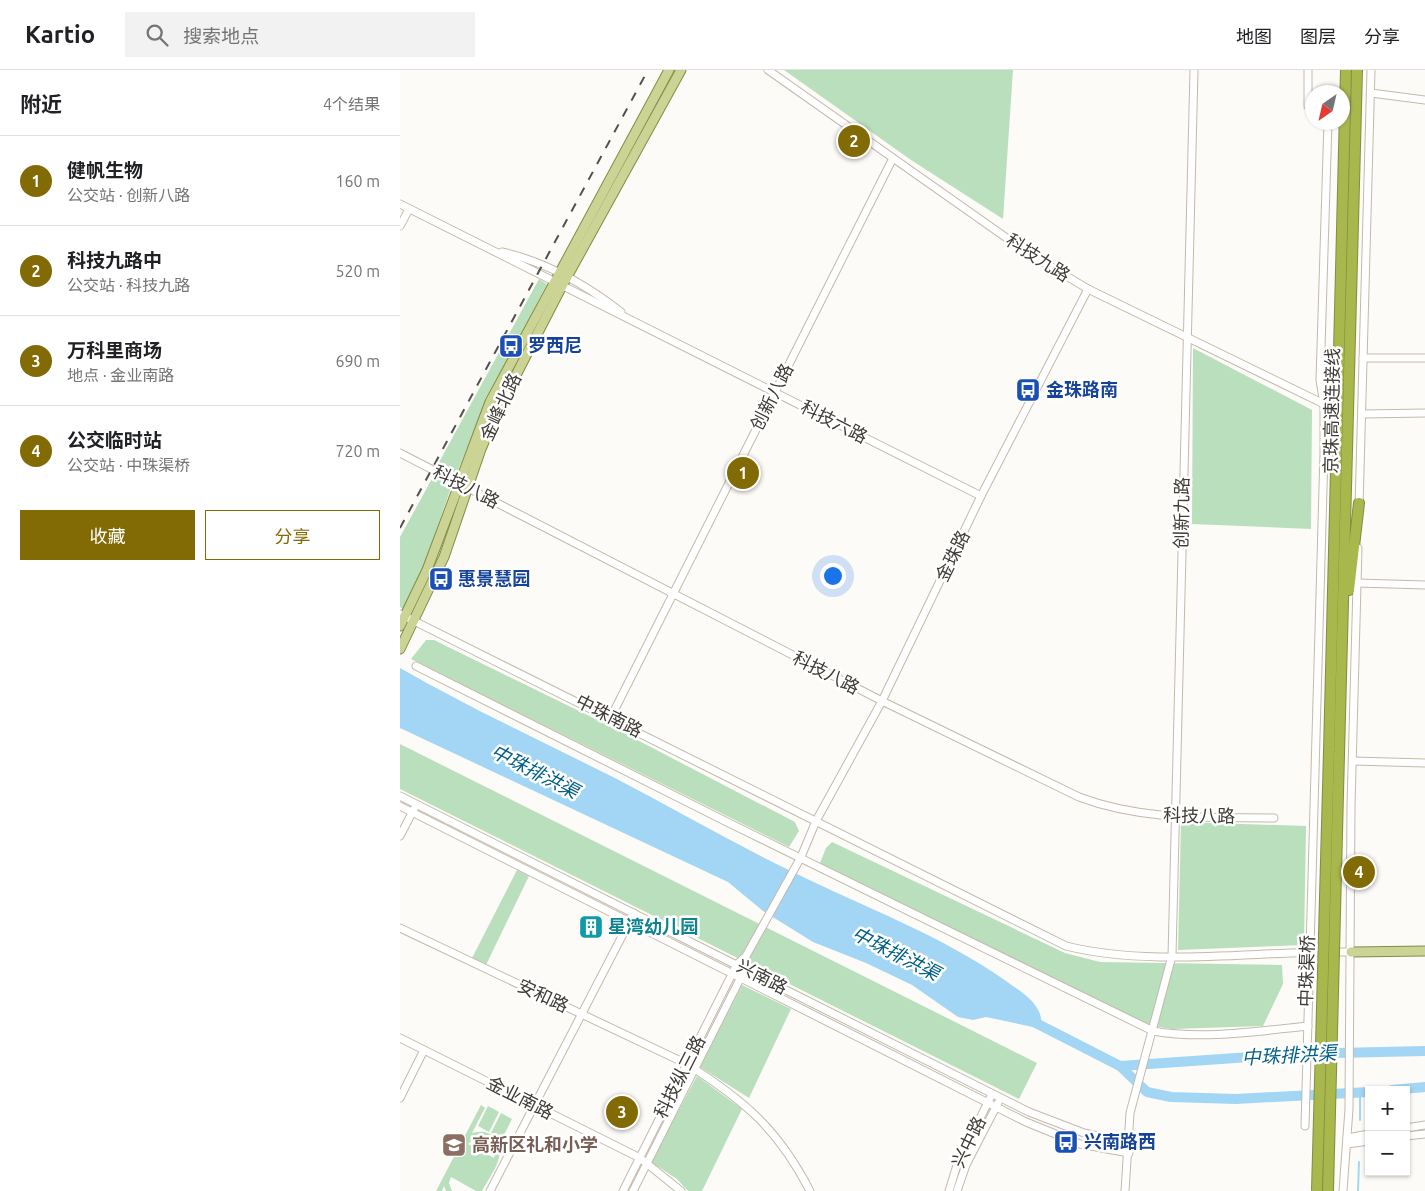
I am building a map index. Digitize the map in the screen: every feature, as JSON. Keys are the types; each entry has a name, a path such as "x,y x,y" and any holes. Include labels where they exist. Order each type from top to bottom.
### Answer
{"highway":[{"name":"京珠高速连接线","path":"1334,752 1346,70"},
{"name":"京珠高速连接线","path":"1334,752 1343,615 1357,70"},
{"path":"1343,615 1350,584 1359,504"},
{"name":"中珠渠桥","path":"1317,1191 1334,752"},
{"name":"中珠渠桥","path":"1328,1191 1334,752"}],"main road":[{"name":"金峰北路","path":"400,649 444,557 497,412 563,274 669,70"},
{"name":"金峰北路","path":"563,274 681,70"},
{"name":"金峰北路","path":"400,626 403,615 427,570 458,482 490,402 558,284"},
{"path":"1352,949 1425,945"},
{"path":"1352,949 1425,951"}],"street":[{"name":"创新九路","path":"1126,1191 1130,1143 1130,1113 1172,956 1194,70"},
{"path":"1308,70 1308,85"},
{"path":"1343,1191 1349,1109 1353,761 1371,70"},
{"name":"科技九路","path":"772,71 1025,251 1088,289 1324,404"},
{"path":"1371,93 1425,100"},
{"path":"1306,1126 1324,404 1320,380 1328,130"},
{"name":"创新八路","path":"611,717 893,158"},
{"name":"科技六路","path":"400,204 981,496"},
{"path":"400,226 409,209"},
{"name":"科技六路","path":"492,250 520,256 563,274 594,291 633,321"},
{"name":"金珠路","path":"746,956 801,857 816,821 882,701 981,496 1088,289"},
{"path":"1363,358 1425,358"},
{"path":"1362,414 1424,413"},
{"name":"科技八路","path":"400,452 882,701 1079,797 1130,813 1274,818"},
{"path":"1357,583 1425,585"},
{"name":"中珠南路","path":"403,615 611,717 1066,946 1085,950 1172,956 1352,949"},
{"path":"416,666 1129,1021 1153,1030 1168,1033 1234,1034 1308,1030"},
{"path":"1353,761 1425,763"},
{"name":"兴南路","path":"400,796 634,912 992,1094 1070,1129 1130,1143"},
{"path":"400,836 417,805"},
{"name":"兴南路","path":"400,806 1044,1130 1080,1144 1129,1153"},
{"path":"490,1191 634,912"},
{"name":"安和路","path":"400,928 687,1064 740,1100 762,1120 786,1150 810,1191"},
{"path":"736,964 746,956"},
{"name":"科技纵三路","path":"633,1191 741,977 745,968 746,956"},
{"name":"科技纵三路","path":"623,1191 736,964"},
{"name":"金业南路","path":"400,1038 640,1158 681,1191"},
{"path":"400,1098 424,1050"},
{"name":"兴中路","path":"949,1191 957,1165 992,1094"},
{"name":"兴中路","path":"957,1191 966,1165 1001,1098"},
{"path":"1410,1127 1425,1125"},
{"path":"1410,1136 1425,1134"},
{"path":"1347,1141 1365,1135"},
{"path":"1347,1141 1365,1141"}],"green space":[{"path":"784,70 1013,70 1003,219 911,160"},
{"path":"539,279 547,284 487,399 456,475 437,466"},
{"path":"1193,348 1312,410 1311,529 1192,524"},
{"path":"434,475 452,485 422,571 403,609 400,607 400,537"},
{"path":"426,640 434,640 618,730 795,822 799,831 789,847 411,659"},
{"path":"400,744 1037,1063 1019,1099 400,789"},
{"path":"1181,822 1306,826 1304,945 1178,950"},
{"path":"832,842 1065,953 1100,962 1282,965 1283,984 1263,1026 1172,1029 1154,1026 1120,1014 820,863 826,848"},
{"path":"517,870 529,876 486,965 472,958"},
{"path":"742,985 791,1009 749,1098 700,1067"},
{"path":"697,1076 742,1109 702,1191 688,1191 677,1179 651,1162"},
{"path":"481,1105 485,1108 472,1133 487,1133 494,1137 498,1143 499,1157 494,1171 482,1191 476,1191 451,1177 449,1183 452,1191 446,1191 444,1186 442,1191 436,1191","holes":["476,1137 485,1137 493,1145 495,1149 494,1158 468,1144"]},
{"path":"488,1106 499,1112 489,1132 478,1126"},
{"path":"501,1113 512,1119 502,1139 491,1133"}],"water":[{"path":"400,668 480,711 615,778 772,862 956,950 1024,994 1039,1011 1041,1025 1033,1027 986,1017 973,1020 958,1017 912,985 866,963 813,942 763,911 728,882 400,728"}],"waterway":[{"name":"中珠排洪渠","path":"1030,1020 1120,1066 1293,1054 1425,1051"},
{"path":"1120,1066 1147,1092 1171,1097 1236,1099 1365,1092"},
{"path":"1410,1088 1425,1087"},
{"path":"1360,1092 1360,1120"},
{"path":"1358,1191 1359,1162"}],"railway":[{"path":"400,528 648,70"}],"place":[{"name":"科技九路中","path":"854,141"},
{"name":"罗西尼","path":"511,346"},
{"name":"金珠路南","path":"1028,390"},
{"name":"健帆生物","path":"743,473"},
{"name":"惠景慧园","path":"441,579"},
{"name":"公交临时站","path":"1359,872"},
{"name":"星湾幼儿园","path":"591,927"},
{"name":"万科里商场","path":"622,1112"},
{"name":"兴南路西","path":"1066,1142"},
{"name":"高新区礼和小学","path":"454,1145"}]}
